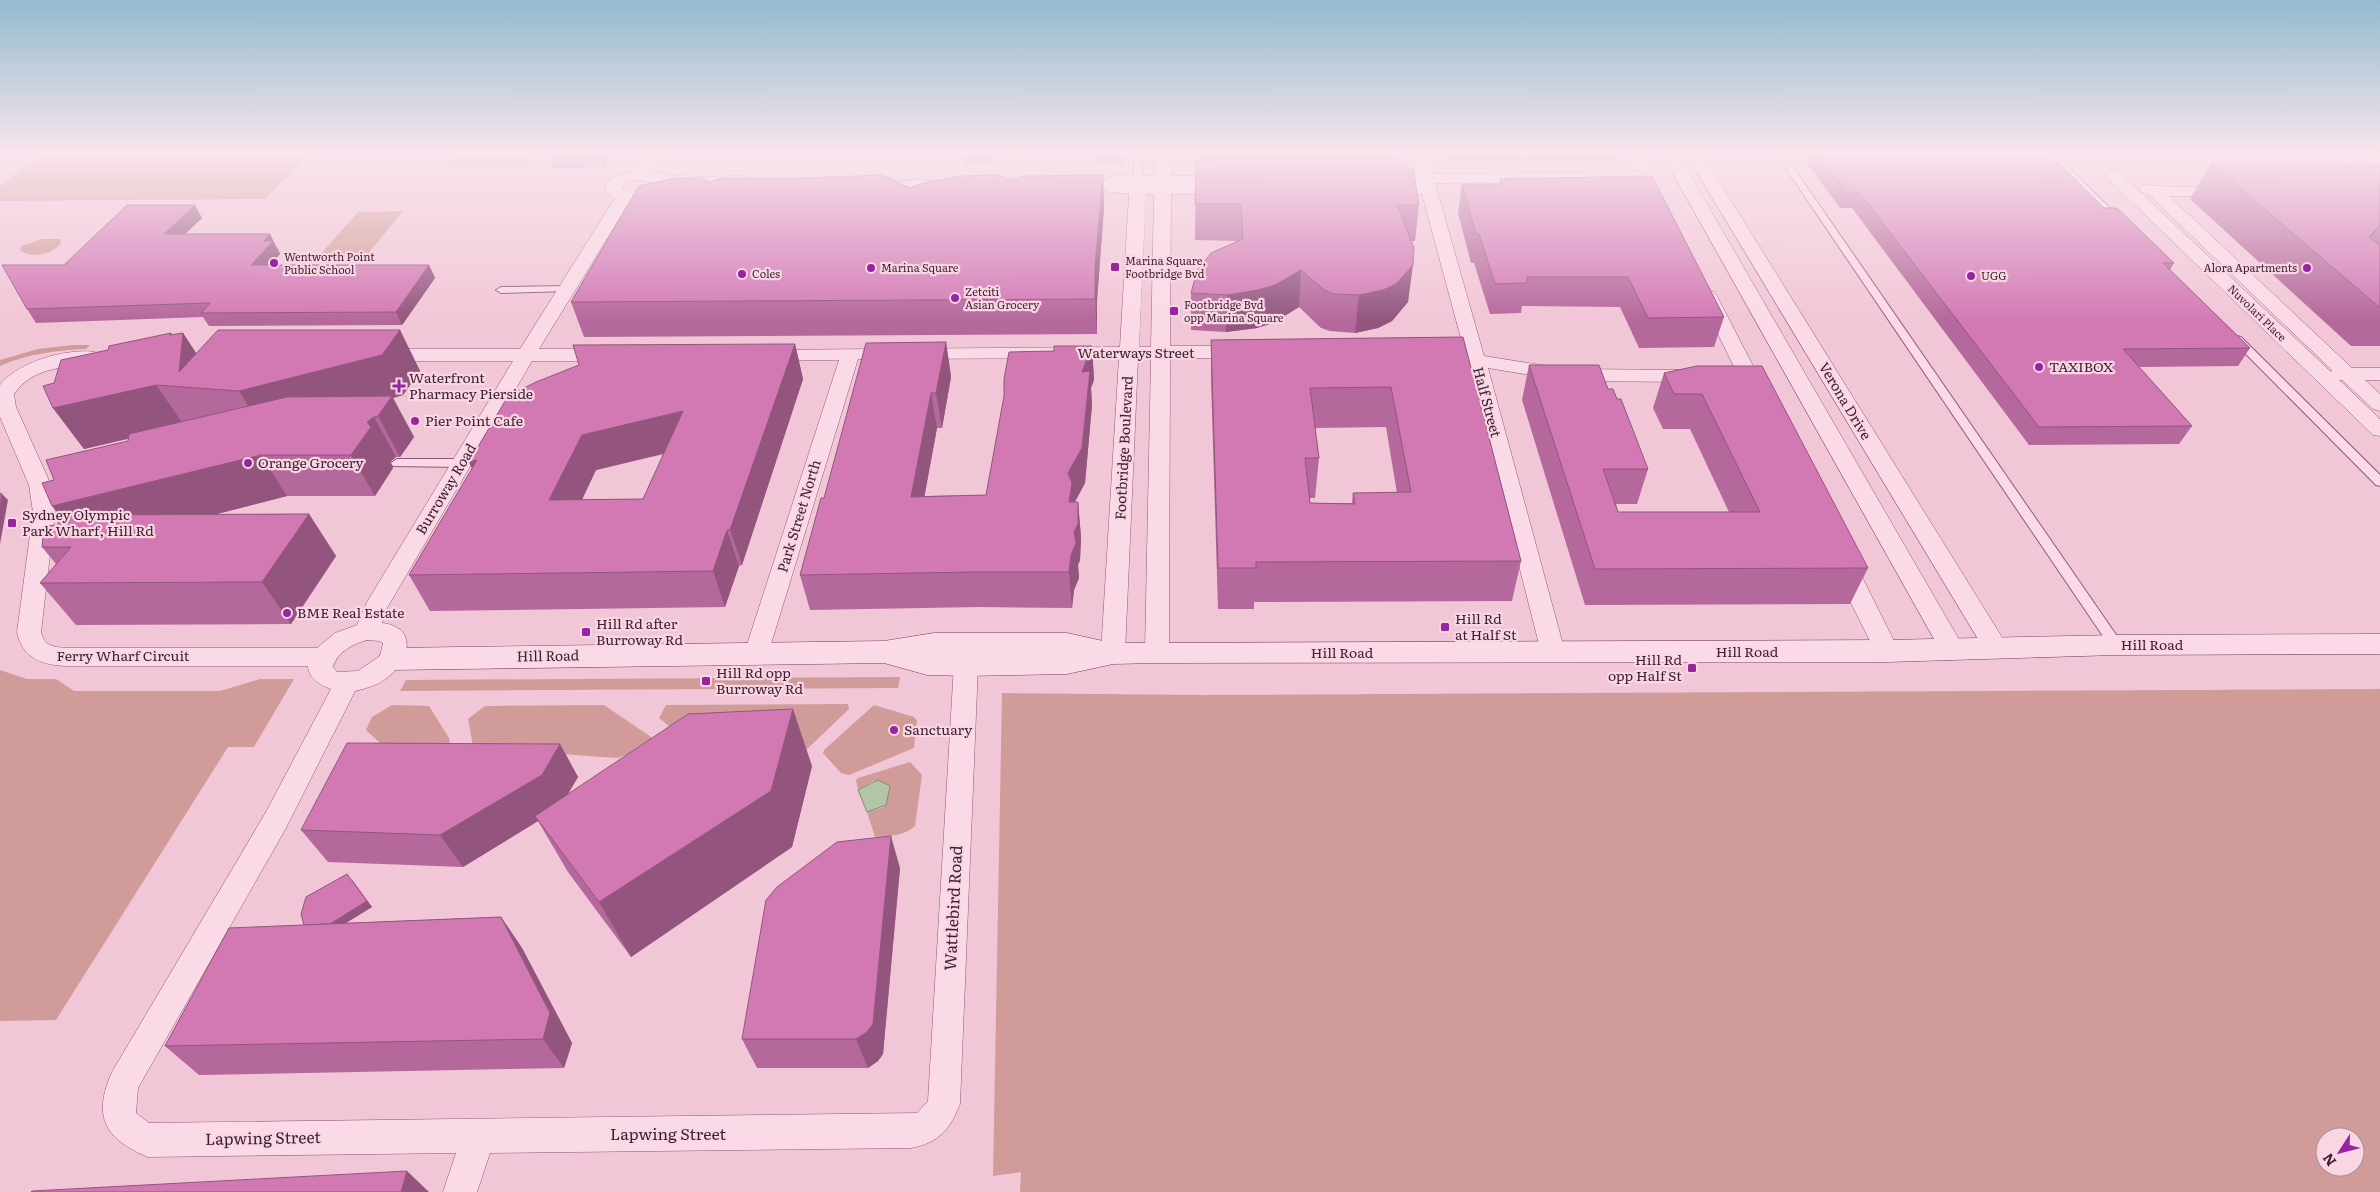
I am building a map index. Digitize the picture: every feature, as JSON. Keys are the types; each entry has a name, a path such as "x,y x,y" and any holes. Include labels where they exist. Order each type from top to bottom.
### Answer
{"street":[{"name":"Burroway Road","path":"367,631 375,608 566,289 616,210"},
{"name":"Footbridge Boulevard","path":"1114,653 1136,210"},
{"path":"1157,652 1162,210"},
{"name":"Half Street","path":"1434,210 1553,652"},
{"name":"Verona Drive","path":"1701,210 1952,649"},
{"name":"Verona Drive","path":"1728,210 1996,648"},
{"name":"Nuvolari Place","path":"2148,210 2380,430"},
{"name":"Nuvolari Place","path":"2174,210 2380,405"},
{"path":"1700,280 1739,375 1766,410"},
{"name":"Waterways Street","path":"750,354 1259,352"},
{"path":"1415,352 1475,356 1566,375 1709,376"},
{"path":"366,355 624,354"},
{"name":"Park Street North","path":"756,654 850,354"},
{"name":"Ferry Wharf Circuit","path":"115,355 66,360 38,367 13,382 4,394 6,407 40,485 44,512 29,632 34,648 41,654 66,657 323,657"},
{"path":"1795,374 1828,374"},
{"path":"2322,375 2380,374"},
{"path":"1832,542 1887,652"},
{"path":"367,631 385,632 395,640 396,652 392,659 378,672 358,680 348,682 332,681 327,678 320,669 323,657 341,640 367,631"},
{"name":"Hill Road","path":"392,659 884,652 934,643 1067,643 1114,653"},
{"name":"Hill Road","path":"884,652 927,664 966,665 1067,663 1114,653 1157,652 1887,652 2116,646 2380,644"},
{"name":"Wattlebird Road","path":"910,1131 924,1129 933,1123 944,1104 966,665"},
{"name":"Lapwing Street","path":"348,682 276,820 124,1083 118,1111 125,1126 134,1135 148,1140 910,1131"},
{"path":"460,1192 465,1172 480,1135"}],"lane":[{"path":"1818,210 2116,646"},
{"path":"2107,210 2121,224"},
{"path":"501,290 566,289"},
{"path":"2226,328 2380,482"},
{"path":"397,463 462,463"}],"shaded area":[{"path":"403,211 367,255 320,255 358,212"},
{"path":"42,239 60,239 61,243 48,253 37,255 21,251 20,248 24,245"},
{"path":"90,345 86,349 42,353 0,366 0,360 38,349"},
{"path":"0,670 27,679 56,679 74,691 220,691 260,679 294,679 254,747 228,747 56,1020 0,1021"},
{"path":"900,677 898,688 400,691 406,680"},
{"path":"2380,689 2380,1192 1020,1192 1021,1172 993,1176 1002,693 1201,695"},
{"path":"848,704 849,709 802,754 680,735 659,718 666,705"},
{"path":"392,705 429,706 449,738 450,744 394,756 366,730 372,717"},
{"path":"604,705 657,741 654,746 617,758 478,748 473,746 468,719 485,706"},
{"path":"874,705 914,717 917,721 914,748 849,775 841,773 823,753 824,750"},
{"path":"910,762 922,775 915,826 901,834 875,837 867,812 884,807 873,781 858,790 856,780"},
{"path":"878,780 890,786 886,805 867,812 858,790"}],"building":[{"path":"122,210 190,210 164,234 270,234 264,241 273,241 251,265 429,265 396,312 201,313 210,303 27,309 2,265 64,265"},
{"path":"625,210 1100,210 1095,266 1095,299 571,302"},
{"path":"1241,210 1399,210 1414,248 1413,265 1396,284 1383,290 1359,295 1333,294 1324,290 1301,270 1275,285 1258,290 1227,295 1191,293 1197,271 1211,253 1243,239"},
{"path":"1469,210 1669,210 1724,317 1648,318 1628,277 1527,277 1527,283 1495,284 1479,234 1476,234"},
{"path":"1873,210 2119,210 2174,263 2163,263 2250,348 2123,349 2192,426 2039,427"},
{"path":"2265,210 2380,210 2380,225 2369,237 2380,246 2379,307"},
{"path":"218,330 400,330 382,355 239,391 156,385 53,408 43,386 54,383 61,360 108,350 109,346 171,333 170,335 183,333 179,372"},
{"path":"1463,337 1521,561 1256,562 1256,568 1218,568 1211,340","holes":["1391,387 1411,492 1353,493 1355,504 1310,503 1305,458 1319,458 1310,388"]},
{"path":"946,342 936,393 931,393 911,497 986,495 1004,396 1004,379 1009,352 1054,351 1054,346 1092,346 1082,372 1090,371 1082,448 1068,473 1072,483 1069,502 1078,502 1078,524 1074,532 1076,543 1071,555 1069,572 800,575 821,498 824,498 866,343"},
{"path":"795,344 730,530 727,530 713,571 409,575 477,460 469,462 508,396 536,382 579,365 573,345","holes":["683,411 643,499 549,500 582,435"]},
{"path":"1529,365 1599,365 1608,389 1613,389 1617,399 1621,399 1648,469 1603,469 1618,512 1760,512 1702,394 1674,394 1664,373 1697,366 1762,366 1868,568 1595,569"},
{"path":"392,396 378,416 367,422 371,427 351,455 261,455 52,506 42,483 54,480 46,460 128,441 129,434 287,397"},
{"path":"309,514 262,582 40,583 71,547 42,547 44,526 59,525 55,515"},
{"path":"793,709 771,791 599,902 535,816 688,714"},
{"path":"347,743 560,744 542,775 440,835 301,830"},
{"path":"891,836 873,1024 867,1032 856,1039 742,1039 766,900 777,887 837,842"},
{"path":"347,874 367,901 330,924 304,925 301,914 306,897"},
{"path":"501,917 550,1013 543,1039 165,1046 229,928"},
{"path":"407,1171 401,1192 31,1192 32,1191"}],"place":[{"name":"Wentworth Point Public School","path":"274,263"},
{"name":"Marina Square, Footbridge Bvd","path":"1115,267"},
{"name":"Marina Square","path":"871,268"},
{"name":"Alora Apartments","path":"2307,268"},
{"name":"Coles","path":"742,274"},
{"name":"UGG","path":"1971,276"},
{"name":"Zetciti Asian Grocery","path":"955,298"},
{"name":"Footbridge Bvd opp Marina Square","path":"1174,311"},
{"name":"TAXIBOX","path":"2039,367"},
{"name":"Waterfront Pharmacy Pierside","path":"399,386"},
{"name":"Pier Point Cafe","path":"415,421"},
{"name":"Orange Grocery","path":"248,463"},
{"name":"Sydney Olympic Park Wharf, Hill Rd","path":"12,523"},
{"name":"BME Real Estate","path":"287,613"},
{"name":"Hill Rd at Half St","path":"1445,627"},
{"name":"Hill Rd after Burroway Rd","path":"586,632"},
{"name":"Hill Rd opp Half St","path":"1692,668"},
{"name":"Hill Rd opp Burroway Rd","path":"706,681"},
{"name":"Sanctuary","path":"894,730"}]}
